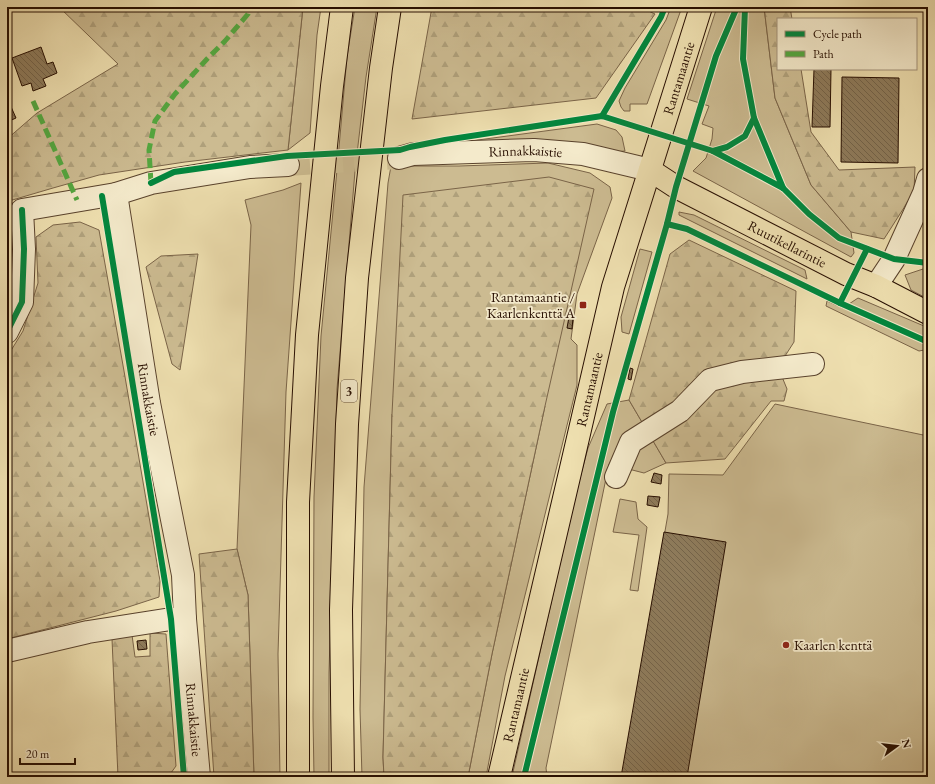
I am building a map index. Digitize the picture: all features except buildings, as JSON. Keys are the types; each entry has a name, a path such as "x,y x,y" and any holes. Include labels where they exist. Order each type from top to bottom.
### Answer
{"main road":[{"path":"298,777 298,502 307,335 332,86 342,7"},
{"name":"3","path":"343,777 340,610 347,424 357,278 381,68 390,7"},
{"name":"Rantamaantie","path":"499,777 612,287 701,7"},
{"name":"Ruutikellarintie","path":"650,170 680,189 846,274 876,286 928,313"}],"street":[{"name":"Rinnakkaistie","path":"399,158 413,154 534,150 582,154 650,170"},
{"path":"7,332 22,302 24,249 22,210 116,194 151,183 250,167 288,165"},
{"path":"876,286 894,259 924,193 928,179"},
{"name":"Rinnakkaistie","path":"116,194 149,403 183,575 185,619 199,777"},
{"path":"616,477 632,442 680,411 710,380 742,372 813,364"},
{"path":"7,651 88,632 172,619 185,619"}],"green space":[{"path":"59,7 303,7 288,150 185,162 99,175 9,201 16,265 7,299 7,139 37,113 118,64"},
{"path":"303,7 321,7 317,35 310,133 288,150"},
{"path":"355,7 377,7 366,77 355,171 337,389 329,673 329,777 314,777 314,497 321,336 347,57"},
{"path":"432,7 640,7 655,14 596,98 412,119"},
{"path":"671,7 682,7 647,104 630,104 630,111 624,111 619,101 625,88 666,20"},
{"path":"717,7 764,7 775,98 811,185 851,232 854,253 851,257 693,171 706,158 712,139 713,128 702,124 709,106 687,99"},
{"path":"764,7 790,7 792,18 777,18 777,70 801,70 811,132 839,170 915,167 914,192 884,239 851,232 811,185 775,98"},
{"path":"597,124 616,130 622,137 625,151 614,152 463,142"},
{"path":"548,163 590,173 610,187 612,198 577,294 571,339 577,345 577,385 505,676 486,777 468,777 492,654 545,406 392,414 383,757 384,777 362,777 360,709 364,487 388,183 391,166 459,166"},
{"path":"549,177 594,189 545,406 492,654 468,777 384,777 383,757 392,414 403,195"},
{"path":"301,183 286,392 278,654 280,777 254,777 248,595 237,549 251,225 245,200 283,190"},
{"path":"679,212 694,215 805,270 807,279 679,215"},
{"path":"80,222 99,230 160,581 159,597 116,611 7,639 7,357 23,331 38,283 36,237 53,225"},
{"path":"689,240 796,291 794,342 778,367 787,389 784,401 771,401 725,459 666,463 629,400 670,254"},
{"path":"640,249 652,252 629,334 622,332 621,317"},
{"path":"198,254 180,370 172,364 146,267 161,256"},
{"path":"923,269 928,271 928,299 911,290 905,275"},
{"path":"858,298 924,326 928,334 924,350 919,351 826,306 827,301 843,308"},
{"path":"629,400 666,463 644,473 609,464 546,768 547,777 520,777 513,772 575,497 588,448 607,404"},
{"name":"Kaarlen kenttä","path":"775,404 928,436 928,777 622,777 668,514 669,474 723,475"},
{"path":"620,499 636,502 638,519 647,527 638,591 630,590 639,535 613,532"},
{"path":"237,549 248,595 254,777 214,777 199,554"},
{"path":"150,633 166,634 176,766 168,777 118,777 112,639 132,635 135,657 150,656"}],"tunnel":[{"path":"288,165 399,158"}],"marked path":[{"path":"151,183 149,150 155,121 175,94 225,41 248,14 250,7"},
{"path":"33,101 77,200"}],"cycle path":[{"path":"602,116 661,17 665,7"},
{"path":"524,777 613,412 667,224 676,187 716,56 737,7"},
{"path":"713,151 727,147 745,136 754,118 743,59 745,7"},
{"path":"151,183 174,172 287,156 400,150 445,140 602,116 713,151 783,188 809,214 839,238 894,259 928,263"},
{"path":"754,118 783,188"},
{"path":"102,196 171,619 184,777"},
{"path":"7,332 22,302 24,249 22,210"},
{"path":"667,224 687,229 840,303 928,342"},
{"path":"840,303 867,249"}],"place":[{"name":"Rantamaantie / Kaarlenkenttä A","path":"583,305"},
{"name":"Kaarlen kenttä","path":"786,645"}]}
